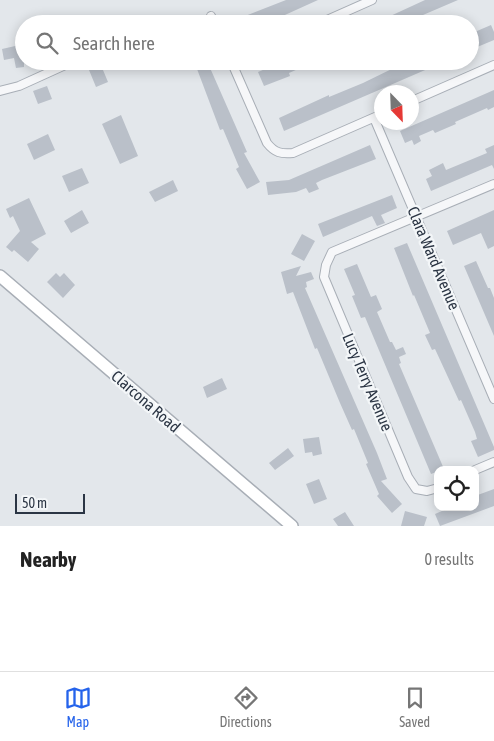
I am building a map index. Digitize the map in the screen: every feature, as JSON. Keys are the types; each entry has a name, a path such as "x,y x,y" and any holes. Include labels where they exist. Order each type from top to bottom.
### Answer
{"main road":[{"name":"Clarcona Road","path":"0,276 292,526"}],"street":[{"path":"338,15 372,0"},
{"path":"419,98 494,65"},
{"path":"0,91 18,86 54,70"},
{"path":"235,70 267,142 273,150 282,154 293,153 374,118"},
{"name":"Clara Ward Avenue","path":"383,130 416,216 494,399"},
{"path":"416,216 494,184"},
{"name":"Lucy Terry Avenue","path":"416,216 332,252 326,264 324,276 408,477 416,489 427,491 434,489"},
{"path":"479,468 494,462"}],"building":[{"path":"286,0 318,0 285,15 248,15"},
{"path":"425,0 458,0 423,15 392,15"},
{"path":"491,25 494,32 494,40 479,46 479,30"},
{"path":"15,46 15,63 14,58 4,60 2,49"},
{"path":"89,70 103,70 108,82 96,87"},
{"path":"197,70 211,70 247,152 244,153 260,182 247,189 236,169 239,167 223,129 220,130"},
{"path":"263,70 296,70 289,73 290,76 264,86 258,72"},
{"path":"390,70 425,70 390,85 374,85 374,92 284,131 279,118 329,95 329,97"},
{"path":"47,86 52,99 38,104 33,91"},
{"path":"494,90 494,107 488,110 487,108 455,122 456,124 435,133 433,130 419,136 421,141 414,145 412,140 405,143 400,131 419,130 419,123"},
{"path":"121,115 138,156 120,164 102,124"},
{"path":"48,134 55,150 34,160 27,144"},
{"path":"370,145 376,159 316,183 319,189 309,193 306,188 296,192 268,195 266,182 289,180"},
{"path":"494,145 494,169 492,165 431,191 426,179 432,176 429,170 443,163 446,170 487,153 485,149"},
{"path":"82,168 89,183 69,192 62,176"},
{"path":"173,180 178,191 155,202 149,192"},
{"path":"392,195 397,208 381,215 385,223 377,226 372,216 323,237 318,224"},
{"path":"29,198 46,234 31,242 39,249 28,262 14,250 12,252 6,247 20,231 13,216 10,218 6,209"},
{"path":"82,210 89,223 71,233 64,221"},
{"path":"494,210 494,246 488,249 481,233 453,245 447,231"},
{"path":"302,234 315,241 304,261 291,254"},
{"path":"407,243 494,447 494,450 478,457 471,441 477,439 475,432 435,349 432,350 425,335 430,333 394,248"},
{"path":"476,261 494,298 494,336 464,266"},
{"path":"357,264 371,297 376,295 382,309 377,312 390,342 392,342 396,350 403,347 406,354 399,357 401,363 399,364 443,466 434,466 434,473 431,474 365,317 361,318 352,296 355,295 344,269"},
{"path":"301,266 296,276 311,272 314,279 306,282 307,287 305,288 377,453 387,479 381,481 402,504 392,513 377,496 379,494 354,429 352,430 317,348 315,349 293,292 287,294 281,272"},
{"path":"56,273 60,277 64,273 75,285 63,298 47,282"},
{"path":"222,378 227,389 207,398 203,387"},
{"path":"319,437 322,454 313,456 312,452 305,453 303,439"},
{"path":"288,448 294,456 275,470 269,463"},
{"path":"319,479 327,499 314,504 306,484"},
{"path":"494,489 494,506 440,526 435,514 442,511 479,511 479,495"},
{"path":"405,511 427,517 424,526 401,526"},
{"path":"345,512 354,526 338,526 333,519"}]}
